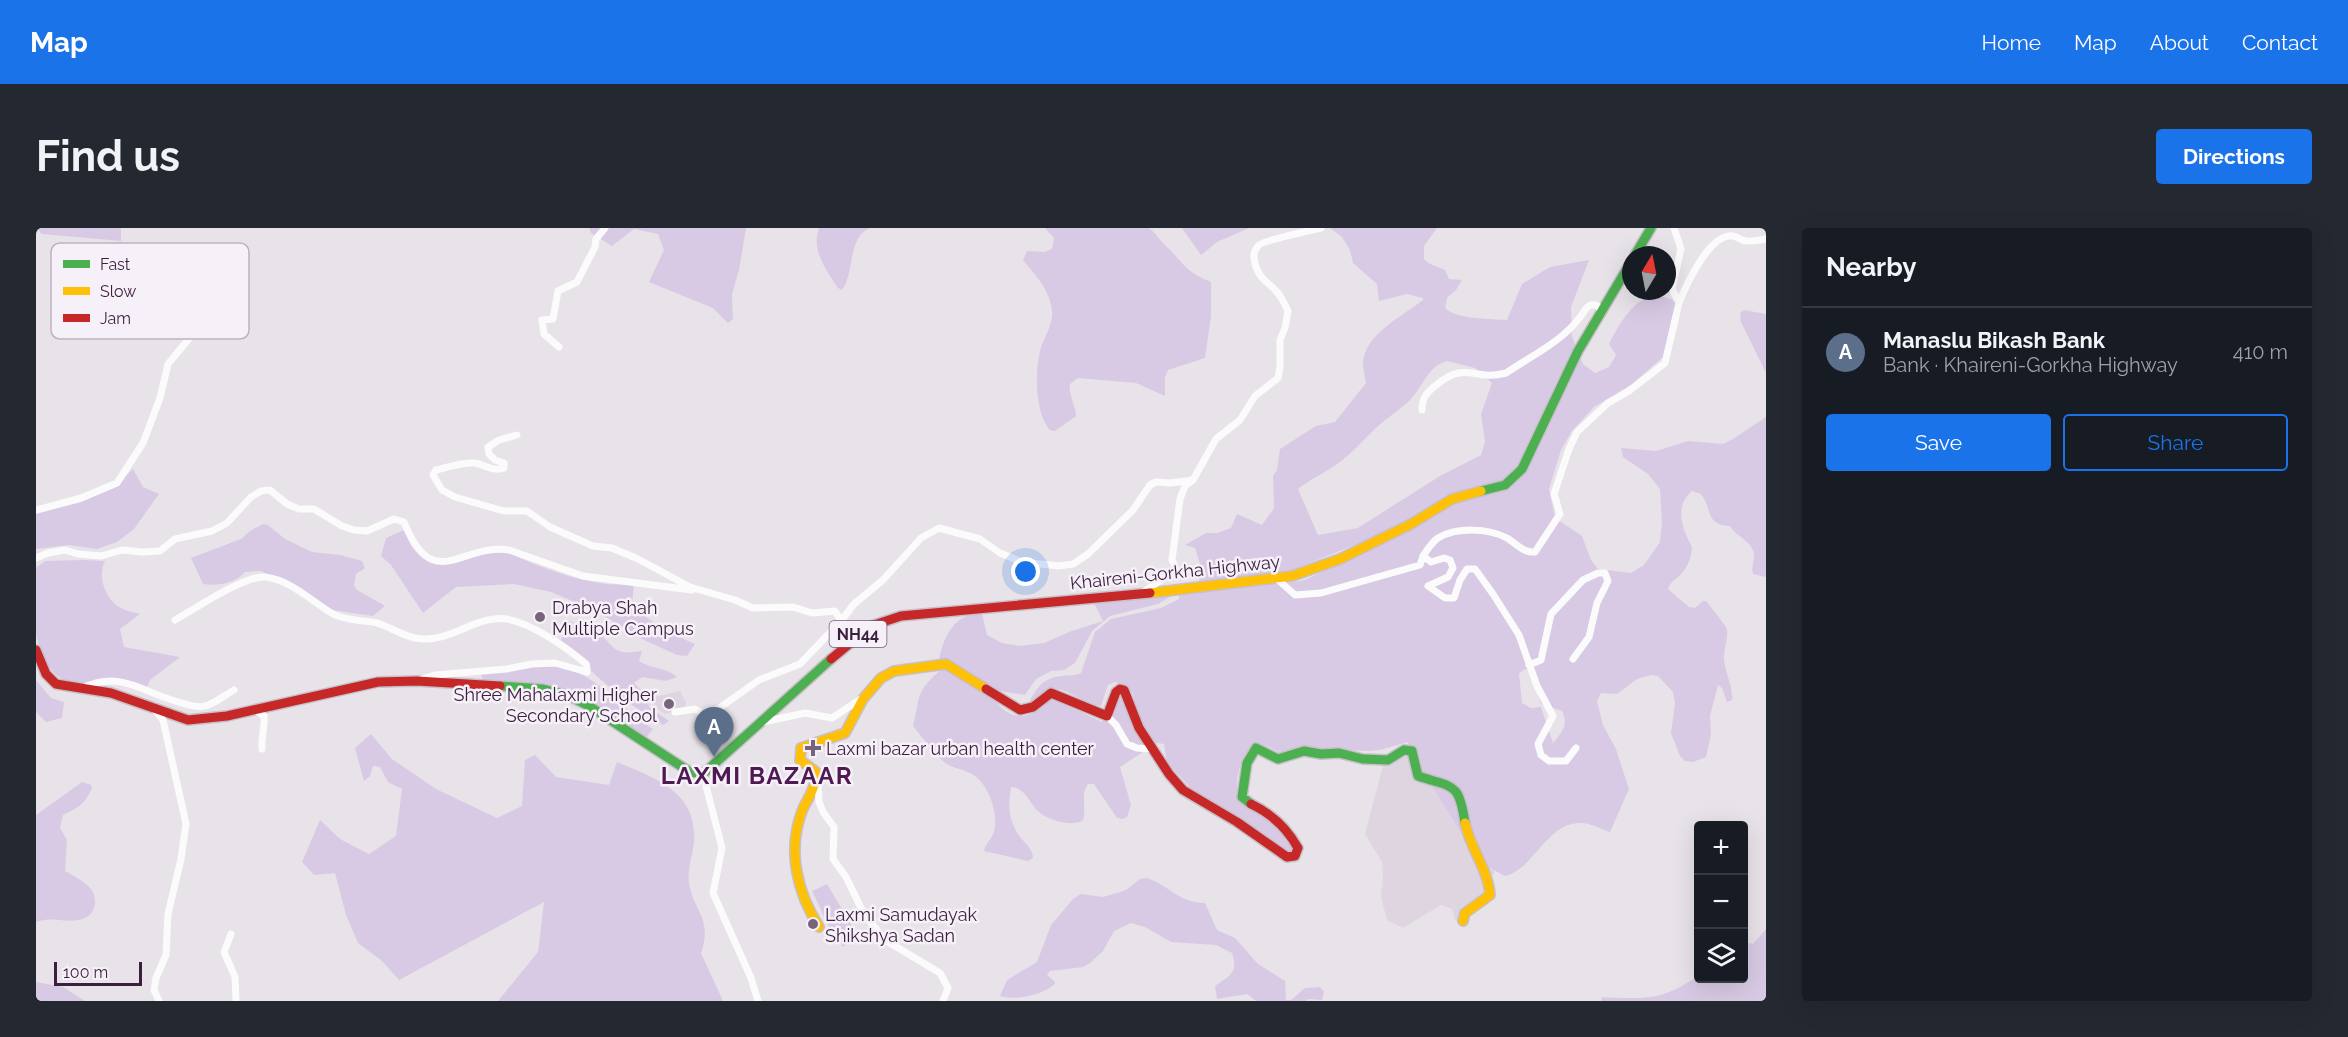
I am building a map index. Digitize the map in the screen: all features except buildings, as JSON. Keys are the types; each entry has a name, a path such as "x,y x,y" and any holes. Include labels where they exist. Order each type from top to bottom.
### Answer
{"main road":[{"path":"1640,246 1651,228"},
{"name":"Khaireni-Gorkha Highway","path":"703,774 859,634 872,626 901,616 1138,594 1276,578 1315,569 1340,559 1394,533 1452,499 1505,485 1522,469 1578,351 1622,277"},
{"path":"36,650 46,674 63,686 111,693 188,720 227,716 365,683 417,681 542,689 567,695 613,721 690,772 703,774"},
{"path":"819,927 810,914 802,894 795,862 794,839 802,812 817,778 816,772 800,760 801,748 845,733 862,699 881,678 894,671 946,664 1020,710 1033,707 1051,693 1107,716 1116,692 1120,689 1124,690 1139,728 1169,774 1183,790 1237,822 1287,858 1294,856 1298,848 1293,838 1268,813 1245,802 1242,797 1247,763 1256,748 1278,759 1304,751 1388,760 1404,750 1412,751 1418,776 1428,781 1448,784 1456,791 1462,804 1467,830 1490,882 1490,896 1465,913 1463,921"}],"street":[{"path":"559,347 544,334 542,320 553,319 558,291 577,282 595,247 596,239 605,228"},
{"path":"1138,594 1174,571 1175,566 1172,560 1180,499 1185,486 1193,480 1207,451 1216,439 1240,420 1255,396 1278,378 1280,340 1288,311 1276,291 1258,272 1254,260 1256,250 1260,243 1297,232 1321,228"},
{"path":"1674,228 1681,249 1672,289 1679,303"},
{"path":"1276,578 1295,595 1321,593 1420,565 1423,556 1437,539 1453,532 1485,531 1507,538 1527,552 1535,552 1560,514 1554,494 1569,448 1577,432 1608,404 1629,392 1665,363 1679,303 1688,281 1717,241 1727,236 1738,236 1742,240 1749,241 1766,239"},
{"path":"1422,410 1423,398 1428,391 1448,375 1461,371 1495,376 1506,373 1570,329 1588,306 1593,304 1598,306 1601,312"},
{"path":"36,510 81,498 117,483 143,443 160,398 168,364 189,339"},
{"path":"517,435 499,440 488,447 489,454 495,460 504,463 504,468 498,470 473,463 461,464 436,470 433,475 442,490 455,497 504,511 527,511 550,527 593,546 612,548 698,589 753,608 793,608 812,613 835,611 841,621 859,634"},
{"path":"675,712 695,709 708,716 759,681 800,664 854,604 883,580 921,538 939,528 980,539 1000,553 1022,562 1059,566 1073,564 1088,554 1133,510 1150,485 1156,482 1171,483 1193,480"},
{"path":"36,558 57,551 101,556 122,550 160,551 175,539 212,531 227,523 251,497 261,490 270,490 287,504 299,509 314,509 342,526 354,530 367,531 394,519 405,522 416,549 433,561 453,561 498,548 583,576 684,590 698,589"},
{"path":"1423,556 1431,562 1444,558 1450,560 1453,568 1448,577 1428,586 1444,598 1454,598 1460,579 1467,569 1475,569 1519,635 1544,703 1553,716 1538,744 1541,754 1549,761 1566,760 1576,748"},
{"path":"1529,665 1541,660 1551,614 1583,580 1598,573 1605,573 1608,581 1597,603 1590,637 1573,659"},
{"path":"175,620 241,583 255,578 266,578 290,586 334,615 377,623 414,638 437,638 474,624 508,619 542,634 570,651 586,664 587,672 555,663 532,664 507,669 435,675 417,681"},
{"path":"81,690 96,682 117,680 131,682 163,698 193,706 205,706 234,690"},
{"path":"763,722 805,713 832,718 862,699"},
{"path":"152,707 163,720 186,824 181,859 168,914 166,955 156,978 154,990 159,1001"},
{"path":"255,710 264,716 262,749"},
{"path":"1107,716 1116,725 1127,744 1137,748 1152,749"},
{"path":"703,774 722,848 713,893 751,978 758,1001"},
{"path":"817,778 819,802 834,827 833,859 846,877 864,914 885,940 940,973 948,988 943,1001"},
{"path":"231,934 224,952 235,977 236,1001"}],"shaded area":[{"path":"36,228 121,228 121,241 42,234"},
{"path":"589,228 746,228 739,270 732,294 733,319 728,323 713,308 649,282 664,250 658,234 634,229 612,246 591,233"},
{"path":"819,228 870,228 863,233 854,247 849,274 842,290 838,288 829,274 818,252"},
{"path":"1045,228 1149,228 1190,271 1211,282 1211,316 1205,358 1168,370 1165,377 1165,396 1136,383 1078,378 1070,384 1076,416 1055,431 1050,430 1038,400 1037,375 1040,351 1051,323 1051,303 1045,290 1023,260 1027,251 1044,252 1052,249 1054,238"},
{"path":"1182,228 1249,228 1217,242 1201,255"},
{"path":"1330,228 1437,228 1424,246 1424,259 1445,270 1449,279 1462,280 1447,298 1445,308 1450,312 1483,319 1507,320 1522,284 1550,267 1589,260 1571,307 1572,336 1583,364 1595,373 1609,367 1616,355 1609,344 1635,305 1642,300 1676,302 1663,357 1632,384 1594,407 1572,431 1561,450 1549,489 1555,518 1582,536 1591,560 1598,569 1631,573 1644,565 1660,542 1662,522 1660,489 1648,474 1623,457 1621,448 1656,451 1688,441 1723,444 1766,417 1766,577 1753,574 1754,555 1751,546 1730,526 1713,520 1701,494 1692,491 1686,497 1681,511 1683,526 1692,547 1686,568 1668,589 1689,607 1695,608 1706,601 1727,630 1724,660 1732,700 1727,702 1722,688 1718,685 1710,716 1711,734 1706,757 1693,762 1685,761 1680,756 1671,733 1675,703 1673,692 1658,676 1651,675 1637,679 1617,694 1601,693 1597,701 1603,725 1616,749 1629,789 1610,832 1587,824 1568,825 1549,838 1525,864 1505,876 1479,862 1432,786 1434,780 1423,774 1416,765 1408,742 1369,751 1303,748 1280,753 1267,746 1254,745 1241,766 1237,783 1238,792 1246,805 1268,815 1296,848 1288,856 1244,820 1227,814 1195,792 1167,763 1164,744 1151,742 1137,711 1133,694 1127,685 1115,682 1108,685 1101,706 1057,689 1049,690 1028,704 1037,689 1050,679 1081,673 1095,632 1111,619 1161,608 1179,599 1179,592 1263,582 1287,583 1305,580 1336,565 1420,513 1367,540 1275,575 1199,583 1200,564 1195,548 1185,545 1206,533 1217,533 1231,528 1237,514 1262,525 1274,508 1273,476 1277,470 1280,449 1316,426 1335,422 1366,383 1363,364 1370,344 1386,327 1423,300 1423,298 1407,294 1379,301 1377,284 1353,263 1350,250 1342,237","holes":["1447,361 1475,368 1492,383 1481,414 1485,442 1481,455 1440,476 1358,528 1318,535 1298,489 1348,455 1378,426 1407,403 1434,368","1527,669 1541,704 1562,711 1564,716 1564,728 1553,743 1541,707 1531,708 1522,703 1519,674"]},
{"path":"1744,310 1766,314 1766,373 1741,322 1740,313"},
{"path":"133,469 143,487 159,494 134,529 117,542 97,549 69,545 36,549 36,514 82,502 115,487"},
{"path":"263,524 268,525 285,539 312,552 340,555 362,561 365,568 356,574 354,585 357,590 385,606 373,616 332,610 261,571 245,572 226,583 203,584 191,558 241,539"},
{"path":"404,530 414,550 434,561 453,561 492,552 502,552 579,579 607,584 634,584 632,604 639,611 661,627 695,644 687,656 677,655 642,639 594,610 551,592 514,584 456,587 423,613 391,565 381,556 386,538"},
{"path":"45,561 105,561 102,580 107,594 115,604 123,609 140,614 120,629 124,647 180,657 150,680 147,687 116,679 84,683 65,681 57,676 45,660 36,632 36,568"},
{"path":"1171,592 1173,595 1158,604 1110,616 1092,631 1075,663 1064,670 1051,671 1036,679 1025,695 1000,691 939,660 952,627 958,621 973,614 982,614 987,635 1002,643 1019,646 1044,643 1103,621 1093,601"},
{"path":"569,621 593,629 619,651 642,651 639,661 668,671 677,677 666,681 642,677 634,683 647,696 649,707 669,721 663,725 624,700 591,671 590,663 560,642"},
{"path":"550,665 573,670 598,685 653,729 645,739 566,692 486,686 480,673"},
{"path":"943,668 996,701 1004,710 1020,716 1032,714 1053,699 1102,722 1111,715 1119,695 1139,735 1152,750 1146,750 1120,767 1131,805 1127,817 1117,818 1094,784 1088,784 1086,788 1083,820 1073,823 1061,822 1043,815 1024,793 1011,787 1009,806 1012,822 1033,858 1028,861 984,851 995,826 990,796 976,777 944,762 913,726 923,688"},
{"path":"36,680 51,698 64,702 62,718 46,722 36,712"},
{"name":"Shree Mahalaxmi Higher Secondary School","path":"680,691 686,702 684,708 665,714 654,707 654,697"},
{"path":"371,734 392,759 436,789 497,818 522,806 525,760 535,755 556,777 609,785 617,762 672,790 689,810 693,824 694,841 689,883 704,923 705,932 701,953 723,1001 498,1001 538,952 544,902 399,980 382,961 358,943 346,915 335,873 314,875 302,862 320,820 340,839 369,854 396,836 402,789 388,782 380,767 373,766 370,776 364,781 355,748"},
{"path":"1408,752 1414,776 1432,786 1479,862 1495,871 1482,895 1465,908 1456,922 1452,909 1441,905 1403,928 1387,920 1381,897 1382,862 1365,834 1384,762 1394,763"},
{"path":"82,782 91,785 92,788 80,805 63,815 60,828 67,840 65,871 86,884 93,894 95,905 90,914 79,920 36,922 36,815"},
{"path":"1146,878 1187,900 1205,903 1217,930 1235,938 1258,964 1285,981 1286,1000 1291,1000 1305,988 1320,987 1324,992 1322,1000 1256,1001 1247,994 1217,999 1215,986 1233,970 1232,953 1216,945 1171,942 1145,927 1131,923 1114,931 1103,951 1090,963 1083,967 1050,971 1047,975 1055,984 1050,988 1021,997 1000,996 1007,980 1037,962 1051,925 1073,899 1081,894 1103,897 1117,893 1126,890 1140,879"},
{"path":"827,884 858,936 843,947 830,929 812,891"},
{"path":"1766,929 1766,1001 1601,1001 1602,997 1653,997 1674,990 1694,978 1694,983 1748,983 1748,943 1753,944"},
{"path":"36,982 63,987 85,1001 36,1001"}],"traffic: fast":[{"path":"1640,246 1651,228"},
{"path":"1481,491 1505,485 1522,469 1578,351 1622,277"},
{"path":"500,686 542,689 567,695 589,706 690,772 703,774 831,659"},
{"path":"1251,804 1242,797 1247,763 1256,748 1278,759 1304,751 1388,760 1404,750 1412,751 1418,776 1447,785 1457,793 1465,823"}],"traffic: slow":[{"path":"1150,593 1292,576 1340,559 1411,524 1452,499 1481,491"},
{"path":"819,927 805,900 795,856 798,826 816,777 816,772 800,760 801,748 845,733 863,699 881,678 894,671 946,664 986,689"},
{"path":"1463,921 1465,913 1490,895 1486,876 1465,823"}],"traffic: jam":[{"path":"831,659 871,626 901,616 1150,593"},
{"path":"36,650 46,674 56,684 111,693 188,720 227,716 378,682 417,681 500,686"},
{"path":"986,689 1020,710 1033,707 1051,693 1107,716 1116,692 1120,689 1124,690 1139,728 1169,774 1183,790 1237,822 1287,857 1295,856 1298,848 1284,828 1266,812 1251,804"}],"place":[{"name":"Drabya Shah Multiple Campus","path":"540,617"},
{"name":"Shree Mahalaxmi Higher Secondary School","path":"669,704"},
{"name":"Laxmi bazar urban health center","path":"813,748"},
{"name":"Manaslu Bikash Bank","path":"714,757"},
{"name":"Laxmi Samudayak Shikshya Sadan","path":"813,924"}],"district":[{"name":"LAXMI BAZAAR","path":"757,775"}]}
